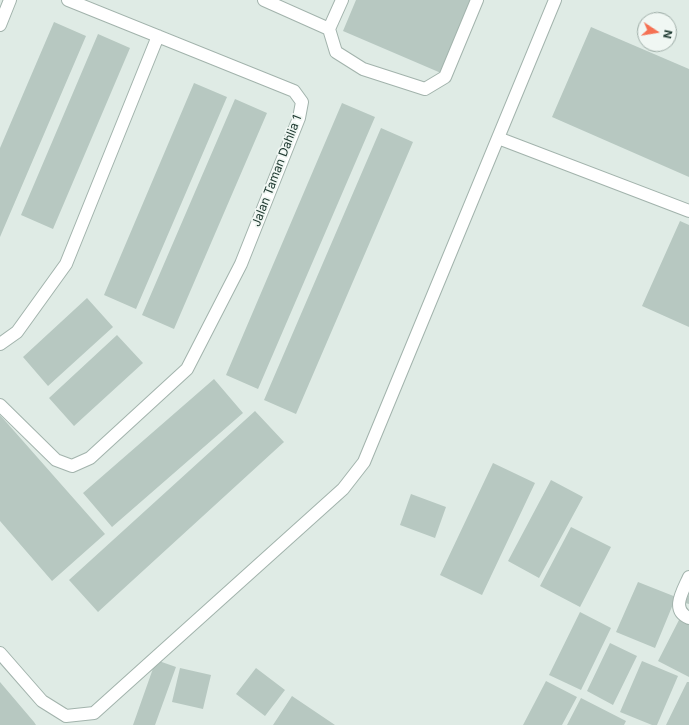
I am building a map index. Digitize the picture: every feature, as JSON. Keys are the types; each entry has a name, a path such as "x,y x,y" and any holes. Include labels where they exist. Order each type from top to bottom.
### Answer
{"street":[{"path":"0,25 10,0"},
{"path":"0,344 17,332 66,264 158,36 68,0"},
{"path":"264,0 329,29"},
{"path":"342,0 329,29 336,52 363,70 425,89 445,77 477,0"},
{"path":"0,653 42,701 66,721 94,713 343,489 364,462 555,0"},
{"name":"Jalan Taman Dahlia 1","path":"0,405 56,460 72,466 90,458 187,369 241,264 299,118 302,102 294,91 158,36"},
{"path":"498,138 689,211"},
{"path":"689,577 679,604 679,610 682,615 689,618"}],"building":[{"path":"356,0 472,0 441,73 343,31"},
{"path":"54,22 86,36 0,237 0,148"},
{"path":"591,27 637,47 637,52 649,52 689,69 689,177 552,117"},
{"path":"98,34 130,48 53,229 21,215"},
{"path":"194,83 227,97 136,309 104,295"},
{"path":"235,99 267,113 174,329 142,315"},
{"path":"342,103 375,117 258,389 226,375"},
{"path":"381,128 413,142 296,414 264,400"},
{"path":"680,221 689,225 689,327 642,306"},
{"path":"87,298 113,327 48,386 23,357"},
{"path":"117,335 143,363 74,426 49,398"},
{"path":"214,379 243,413 112,527 83,493"},
{"path":"255,411 284,442 98,612 69,580"},
{"path":"0,415 105,534 52,581 0,521"},
{"path":"493,463 535,483 482,595 440,575"},
{"path":"551,480 583,497 539,578 508,561"},
{"path":"411,494 446,507 435,538 400,525"},
{"path":"571,527 611,547 580,607 540,586"},
{"path":"638,582 676,597 655,648 616,632"},
{"path":"689,594 689,604 685,603"},
{"path":"580,612 611,628 581,690 549,675"},
{"path":"680,618 689,622 689,677 658,661"},
{"path":"610,643 637,656 613,705 587,691"},
{"path":"156,660 176,667 155,725 133,725"},
{"path":"642,661 678,676 657,725 652,725 620,712"},
{"path":"180,668 211,675 203,709 172,702"},
{"path":"256,668 285,690 265,716 236,694"},
{"path":"546,681 577,697 562,725 523,725"},
{"path":"0,682 34,722 36,725 0,725"},
{"path":"687,682 689,682 689,725 666,725"},
{"path":"292,696 335,725 273,725"},
{"path":"581,698 626,721 624,725 567,725"}]}
